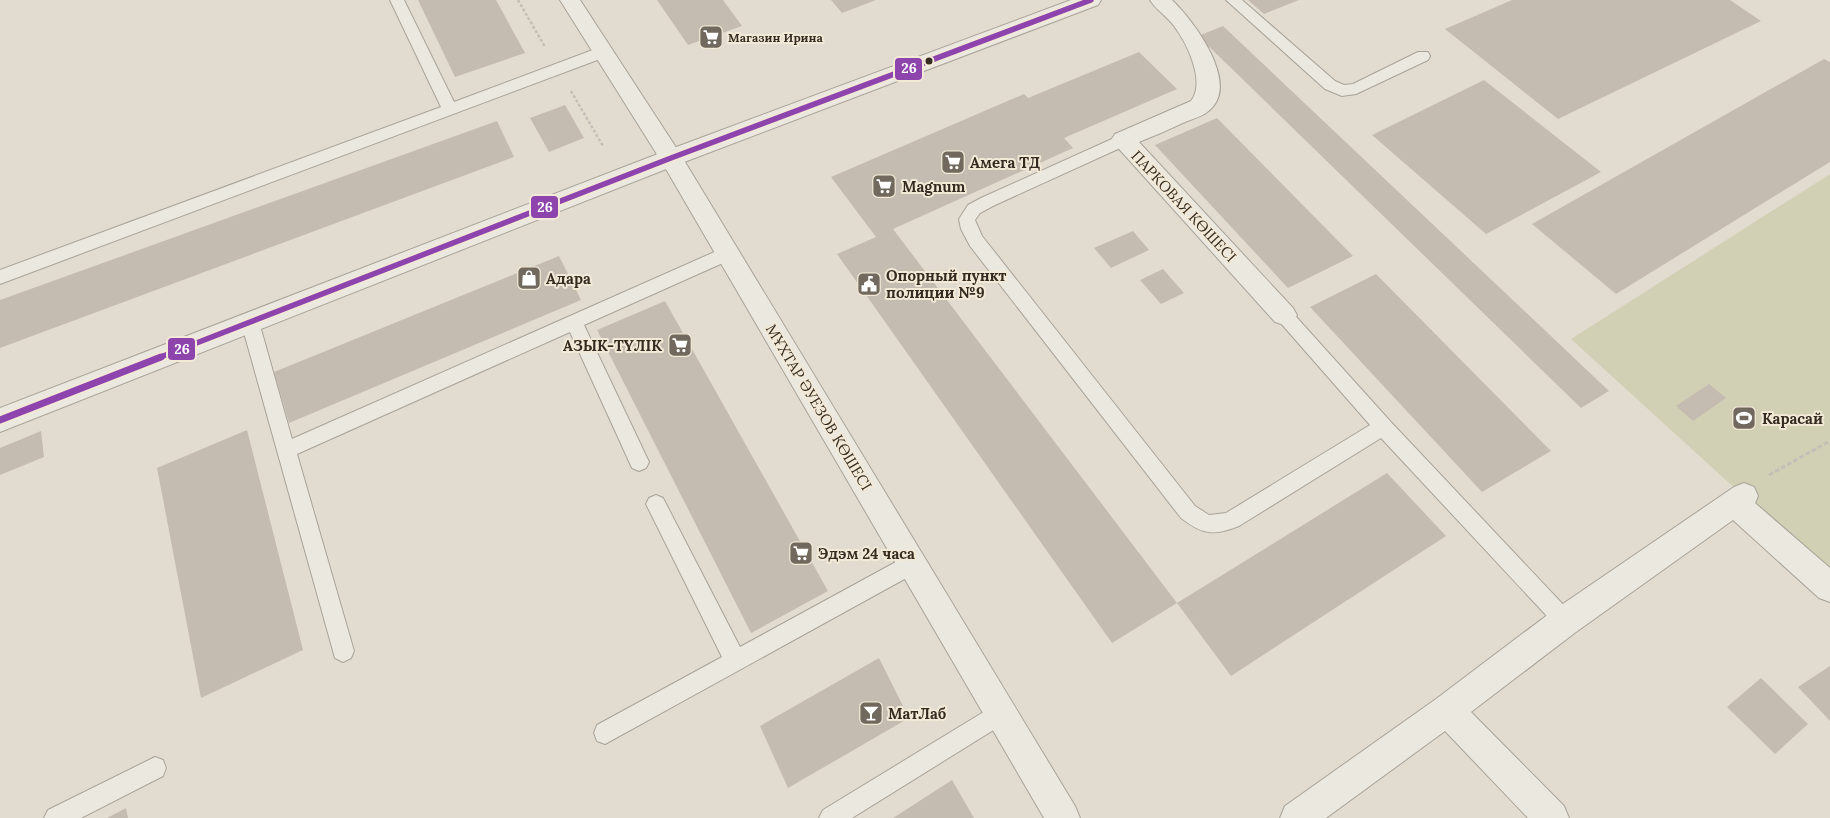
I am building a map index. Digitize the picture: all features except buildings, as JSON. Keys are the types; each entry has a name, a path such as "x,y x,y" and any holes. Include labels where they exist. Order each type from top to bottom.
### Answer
{"street":[{"name":"МҰХТАР ӘУЕЗОВ КӨШЕСІ","path":"570,0 671,158 1063,818"},
{"path":"0,420 671,158 1091,0"},
{"name":"ПАРКОВАЯ КӨШЕСІ","path":"1160,0 1180,19 1200,51 1209,84 1206,97 1198,107 1123,140 1284,315"},
{"path":"1297,818 1447,710 1565,621 1739,500 1830,588"},
{"path":"1447,710 1552,818"}],"lane":[{"path":"397,0 450,109"},
{"path":"1233,0 1330,85 1342,90 1356,89 1423,56"},
{"path":"0,277 603,52"},
{"path":"1123,140 987,202 974,209 967,219 969,229 976,240 1188,512 1199,521 1212,526 1232,520 1383,427"},
{"path":"286,450 728,253"},
{"path":"1284,315 1383,427 1565,621"},
{"path":"250,322 343,651"},
{"path":"574,322 639,462"},
{"path":"656,504 736,661"},
{"path":"605,733 912,564"},
{"path":"830,818 1000,713"},
{"path":"56,818 155,768"}],"path":[{"path":"1739,500 1769,476 1830,441"}],"green space":[{"name":"Карасай","path":"1830,174 1830,575 1571,339"}],"transit line":[{"name":"26","path":"0,420 671,158 1091,0"}],"place":[{"name":"Магазин Ирина","path":"711,37"},
{"name":"Амега ТД","path":"953,162"},
{"name":"Magnum","path":"884,186"},
{"name":"Адара","path":"529,278"},
{"name":"Опорный пункт полиции №9","path":"869,284"},
{"name":"АЗЫК-TYЛIK","path":"680,345"},
{"name":"Карасай","path":"1744,418"},
{"name":"Эдэм 24 часа","path":"801,553"},
{"name":"МатЛаб","path":"871,713"}]}
